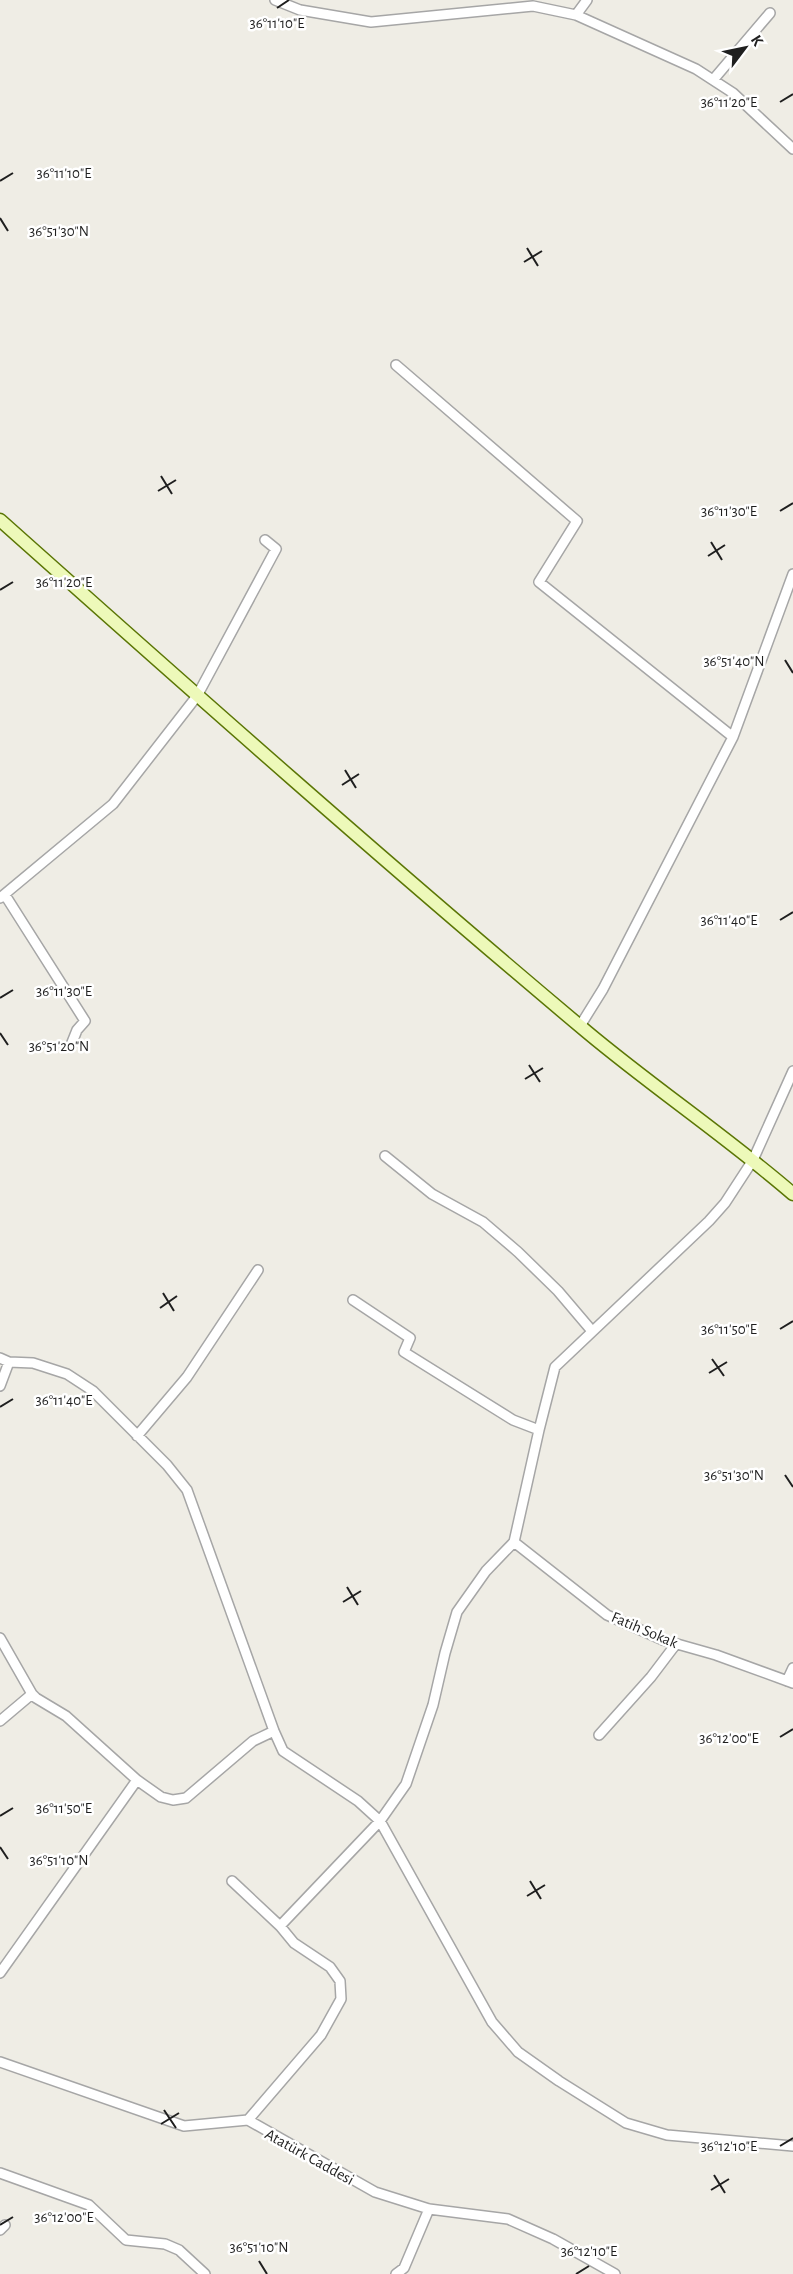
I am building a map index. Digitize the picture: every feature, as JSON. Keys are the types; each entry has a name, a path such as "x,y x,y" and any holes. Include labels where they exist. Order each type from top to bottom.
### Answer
{"street":[{"path":"276,0 300,10 371,22 533,6 576,15 696,69 733,93 793,149"},
{"path":"300,10 304,0"},
{"path":"576,15 587,0"},
{"path":"714,81 770,13"},
{"path":"396,365 577,521 539,582 733,737"},
{"path":"0,520 197,696 580,1026 613,1054 753,1160 793,1194"},
{"path":"71,1045 77,1030 85,1021 3,896 113,804 197,696 276,549 265,540"},
{"path":"580,1026 603,989 733,737 793,574"},
{"path":"280,1926 380,1821 406,1784 433,1705 457,1612 486,1571 514,1542 538,1430 555,1367 710,1221 725,1203 753,1160 793,1071"},
{"path":"385,1156 432,1194 483,1222 558,1291 592,1331"},
{"path":"137,1436 187,1377 258,1269"},
{"path":"353,1300 410,1338 404,1352 513,1420 538,1430"},
{"path":"0,1386 5,1360 33,1363 67,1374 93,1391 167,1465 187,1490 283,1751 358,1801 380,1821 492,2022 518,2052 626,2123 666,2134 793,2146"},
{"name":"Fatih Sokak","path":"514,1542 607,1615 663,1640 716,1655 790,1682"},
{"path":"0,1638 32,1694 66,1716 137,1779 161,1797 172,1800 186,1798 254,1741 274,1731"},
{"path":"598,1735 651,1677 676,1644"},
{"path":"790,1682 793,1668"},
{"path":"0,1721 32,1694"},
{"path":"0,1973 137,1779"},
{"path":"232,1881 280,1926 294,1943 330,1967 340,1980 341,1999 321,2035 248,2120"},
{"name":"Atatürk Caddesi","path":"0,2062 184,2126 248,2120 375,2192 429,2209 508,2219 553,2239 615,2274"},
{"path":"0,2173 89,2205 126,2240 165,2244 179,2250 205,2274"},
{"path":"404,2272 429,2209"}]}
